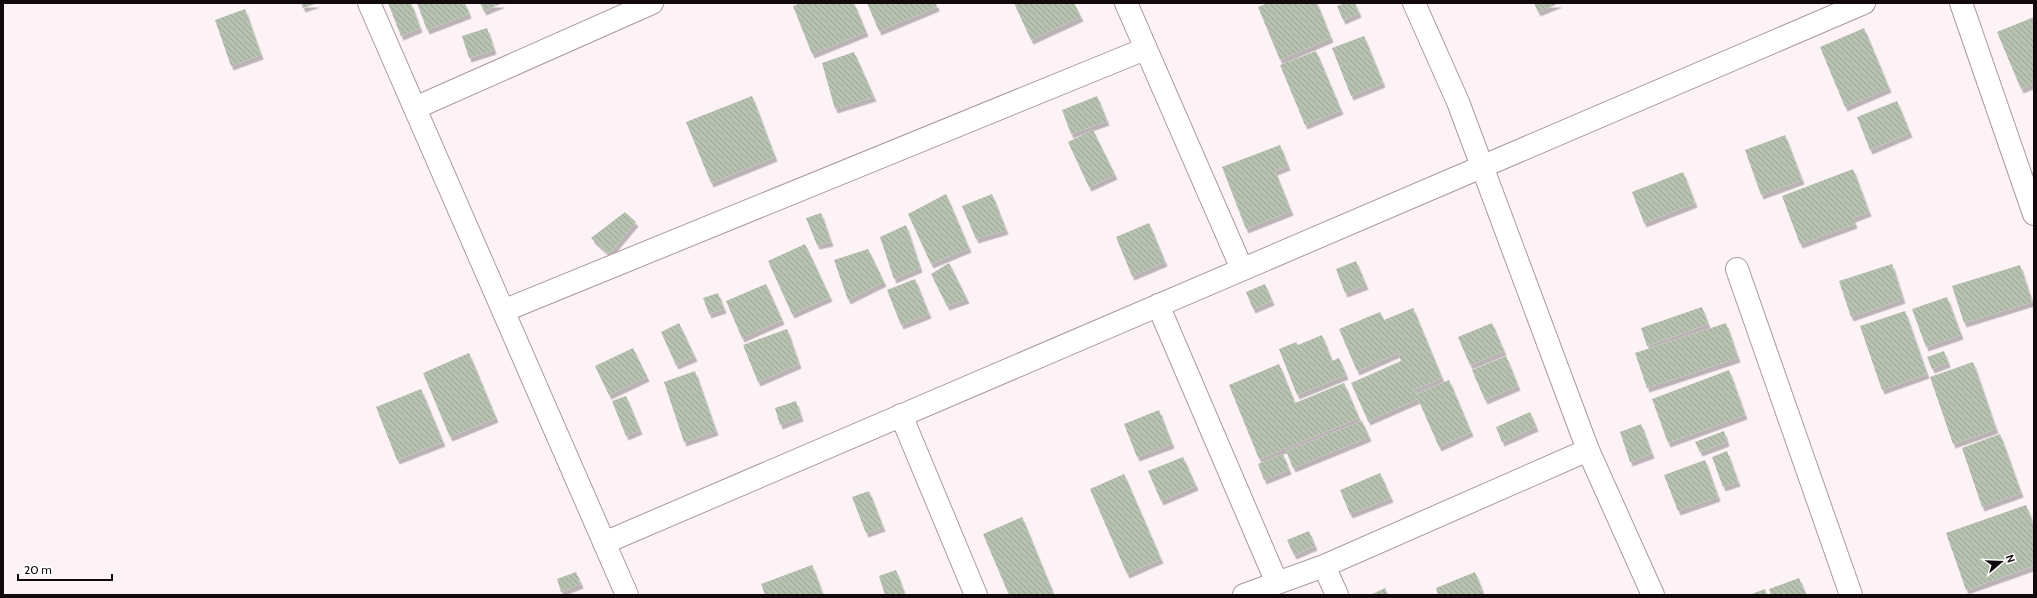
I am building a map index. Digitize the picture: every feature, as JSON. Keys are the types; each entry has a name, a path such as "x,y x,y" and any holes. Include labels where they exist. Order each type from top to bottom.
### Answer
{"street":[{"path":"369,3 627,595"},
{"path":"415,108 652,3"},
{"path":"1126,3 1242,269"},
{"path":"1414,3 1458,102 1588,450 1653,595"},
{"path":"604,543 1864,3"},
{"path":"1961,3 2034,214"},
{"path":"503,311 1145,49"},
{"path":"1737,269 1850,595"},
{"path":"1158,305 1276,583"},
{"path":"901,416 976,595"},
{"path":"1244,595 1324,566 1588,450"},
{"path":"1324,566 1337,595"}],"building":[{"path":"301,3 318,3 303,8"},
{"path":"388,3 411,3 420,28 401,36"},
{"path":"417,3 465,3 469,14 427,30"},
{"path":"480,3 503,3 484,11"},
{"path":"801,3 854,3 866,32 812,54 793,6"},
{"path":"867,3 936,3 937,7 879,31"},
{"path":"1014,3 1074,3 1081,17 1031,40"},
{"path":"1268,3 1317,3 1331,38 1280,60 1258,7"},
{"path":"1345,3 1355,3 1359,13 1343,20 1337,6"},
{"path":"1534,3 1560,3 1538,12"},
{"path":"245,9 261,55 231,66 215,20"},
{"path":"2034,17 2034,84 2021,89 1997,32"},
{"path":"487,28 494,50 469,58 462,36"},
{"path":"1864,28 1889,88 1845,107 1820,47"},
{"path":"1364,36 1383,83 1351,96 1332,48"},
{"path":"1316,51 1341,110 1305,125 1280,65"},
{"path":"854,52 874,97 835,109 822,63"},
{"path":"752,96 775,157 711,183 686,122"},
{"path":"1097,96 1107,121 1071,134 1062,110"},
{"path":"1897,101 1910,133 1870,150 1857,117"},
{"path":"1093,130 1115,175 1089,187 1068,142"},
{"path":"1785,135 1802,180 1761,195 1745,150"},
{"path":"1280,145 1288,166 1275,171 1291,211 1246,229 1222,167"},
{"path":"1853,169 1869,212 1853,218 1855,224 1800,244 1782,196"},
{"path":"1683,172 1695,203 1644,223 1632,192"},
{"path":"946,194 969,248 931,264 908,214"},
{"path":"992,194 1006,230 976,239 962,206"},
{"path":"625,212 636,222 609,254 591,238"},
{"path":"821,213 831,242 817,245 806,218"},
{"path":"1149,223 1165,262 1132,276 1116,237"},
{"path":"906,225 920,268 894,279 880,237"},
{"path":"805,244 830,297 792,314 768,261"},
{"path":"868,249 884,282 848,300 834,260"},
{"path":"1356,261 1366,285 1345,293 1336,269"},
{"path":"949,263 967,299 947,306 931,274"},
{"path":"1892,264 1903,299 1851,317 1839,281"},
{"path":"2020,265 2032,302 1964,323 1952,286"},
{"path":"915,279 929,314 901,325 887,290"},
{"path":"766,284 782,320 742,338 726,301"},
{"path":"1265,284 1272,301 1253,309 1246,292"},
{"path":"718,293 724,309 709,314 703,298"},
{"path":"1947,297 1961,335 1926,347 1912,309"},
{"path":"1702,307 1708,324 1647,346 1641,328"},
{"path":"1413,308 1442,378 1413,390 1416,394 1449,380 1471,432 1439,447 1418,399 1368,421 1351,383 1401,361 1398,353 1357,371 1339,329 1380,312 1384,320"},
{"path":"1905,311 1927,374 1882,390 1860,326"},
{"path":"679,323 695,357 676,365 661,332"},
{"path":"1492,323 1504,351 1470,365 1458,337"},
{"path":"1726,323 1738,358 1647,388 1635,353"},
{"path":"787,329 799,364 758,382 743,345"},
{"path":"1322,335 1332,361 1339,358 1346,375 1297,395 1279,349 1296,342 1298,345"},
{"path":"633,348 647,377 609,395 595,366"},
{"path":"1944,351 1948,363 1932,369 1927,357"},
{"path":"469,353 496,418 450,437 423,373"},
{"path":"1506,356 1518,386 1485,400 1472,370"},
{"path":"1973,362 1996,429 1953,444 1930,377"},
{"path":"1279,364 1295,403 1344,383 1359,418 1259,459 1229,385"},
{"path":"1729,370 1745,415 1668,443 1652,399"},
{"path":"695,371 716,431 684,442 664,382"},
{"path":"421,389 443,442 397,460 376,407"},
{"path":"626,396 640,430 626,436 612,401"},
{"path":"796,401 801,417 780,425 775,408"},
{"path":"1159,410 1172,444 1137,457 1124,424"},
{"path":"1530,412 1536,427 1502,442 1496,427"},
{"path":"1362,421 1369,437 1293,468 1286,451"},
{"path":"1641,424 1652,454 1630,462 1620,432"},
{"path":"1724,431 1727,442 1700,452 1695,442"},
{"path":"2000,434 2021,493 1982,507 1962,448"},
{"path":"1727,451 1738,482 1723,487 1712,457"},
{"path":"1283,454 1289,470 1264,480 1258,464"},
{"path":"1183,457 1196,486 1161,501 1148,471"},
{"path":"1705,460 1718,497 1678,511 1664,475"},
{"path":"1380,473 1391,498 1350,514 1340,490"},
{"path":"1124,474 1161,559 1127,574 1090,489"},
{"path":"869,491 883,527 866,533 852,497"},
{"path":"2026,505 2034,527 2034,566 1966,590 1946,533"},
{"path":"1022,517 1054,595 1009,595 983,534"},
{"path":"1309,531 1315,546 1294,555 1287,540"},
{"path":"812,565 823,595 765,595 761,584"},
{"path":"896,570 905,595 885,595 879,576"},
{"path":"576,572 581,584 561,592 557,579"},
{"path":"1475,572 1484,595 1438,595 1436,588"},
{"path":"1799,578 1806,595 1771,595 1769,589"},
{"path":"1385,588 1388,595 1370,595"},
{"path":"1765,589 1767,595 1749,595"}]}
